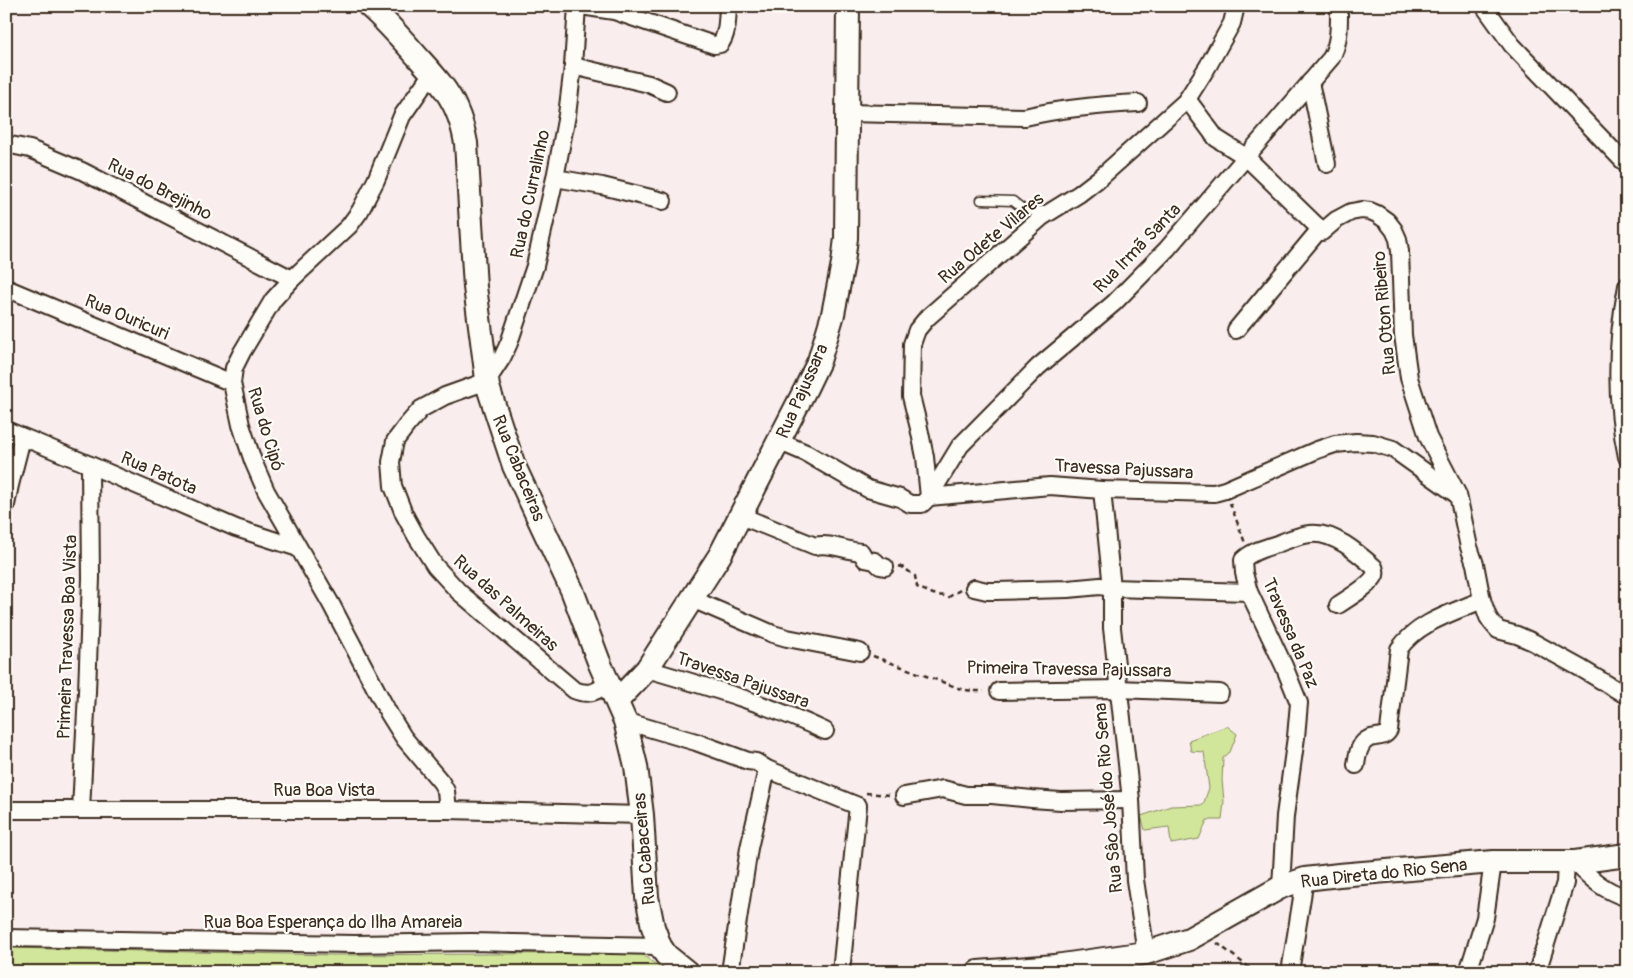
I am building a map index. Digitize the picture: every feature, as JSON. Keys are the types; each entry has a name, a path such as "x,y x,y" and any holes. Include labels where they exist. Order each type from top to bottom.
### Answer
{"main road":[{"name":"Rua Cabaceiras","path":"369,6 432,73 456,109 466,143 475,286 487,381 518,474 572,590 599,662 617,702 636,766 642,815 648,897 653,926 660,946"},
{"name":"Rua Pajussara","path":"617,702 647,669 720,554 780,442 819,361 833,314 843,264 846,231 852,113 848,6"},
{"name":"Rua Direta do Rio Sena","path":"978,972 1096,966 1146,953 1174,945 1202,932 1281,887 1305,879 1338,874 1493,862 1570,861 1615,858 1627,855"},
{"path":"660,946 666,955 683,970"}],"street":[{"path":"579,6 614,11 714,45 720,44 724,40 728,6"},
{"name":"Rua do Curralinho","path":"487,381 509,343 540,248 556,178 567,116 579,6"},
{"name":"Rua Odete Vilares","path":"929,497 925,457 911,396 912,344 918,330 934,312 1042,217 1079,194 1101,177 1187,99 1232,23 1236,6"},
{"name":"Rua Irmã Santa","path":"929,497 960,446 1038,367 1121,296 1167,249 1331,58 1336,49 1340,6"},
{"path":"1484,6 1512,45 1627,165"},
{"path":"573,66 649,84 666,92"},
{"name":"Rua do Cipó","path":"432,73 402,116 376,180 360,211 349,226 292,279 273,300 234,368 232,383 241,425 253,461 266,491 331,604 389,714 404,738 441,782 446,791 448,810"},
{"path":"1310,82 1327,164"},
{"path":"1187,99 1216,138 1246,157 1320,229"},
{"path":"852,113 1025,117 1046,112 1138,103"},
{"name":"Rua do Brejinho","path":"6,144 30,149 82,171 292,279"},
{"path":"556,178 602,186 663,201"},
{"name":"Rua Oton Ribeiro","path":"1236,330 1320,229 1322,232 1336,220 1351,212 1362,210 1377,214 1387,221 1398,239 1400,251 1401,300 1409,378 1428,437 1458,495 1482,600 1488,617 1498,630 1533,642 1627,696"},
{"path":"1627,286 1618,347 1618,391 1623,440 1627,457"},
{"name":"Rua Ouricuri","path":"6,288 232,383"},
{"name":"Rua das Palmeiras","path":"487,381 445,396 421,409 396,441 391,462 393,486 404,514 435,566 459,592 574,690 587,694 600,689 617,702"},
{"name":"Rua Patota","path":"6,430 236,528 298,548"},
{"path":"6,505 22,438"},
{"name":"Travessa Pajussara","path":"780,442 806,453 868,488 900,498 910,504 922,504 929,497 1045,486 1204,493 1224,490 1335,444 1356,442 1373,443 1393,449 1458,495"},
{"name":"Primeira Travessa Boa Vista","path":"81,810 90,588 90,465"},
{"name":"Rua Sâo José do Rio Sena","path":"1102,490 1112,588 1112,628 1131,800 1135,880 1146,953"},
{"path":"741,516 815,546 822,544 861,552 865,559 875,561 880,566 885,567"},
{"path":"1249,554 1296,537 1312,534 1337,540 1356,551 1374,566 1375,570 1375,575 1366,585 1338,605"},
{"name":"Travessa da Paz","path":"1249,554 1243,560 1244,573 1250,592 1299,703 1285,816 1281,887"},
{"path":"974,588 996,591 1100,586 1112,588 1250,592"},
{"path":"692,598 773,634 860,652"},
{"path":"1356,766 1364,742 1369,738 1383,737 1389,730 1399,650 1406,640 1427,624 1482,600"},
{"name":"Travessa Pajussara","path":"647,669 737,696 792,716 825,731"},
{"name":"Primeira Travessa Pajussara","path":"999,691 1118,689 1220,693"},
{"path":"617,702 696,742 748,761 756,762 767,769 858,806 841,972"},
{"path":"730,972 749,848 767,769"},
{"path":"904,796 943,789 966,795 992,795 1062,801 1131,800"},
{"name":"Rua Boa Vista","path":"6,810 448,810 642,815"},
{"path":"1537,972 1570,861 1600,886 1612,893 1627,898"},
{"path":"1468,972 1485,918 1493,862"},
{"path":"1290,972 1305,879"},
{"name":"Rua Boa Esperança do Ilha Amareia","path":"6,938 355,944 472,942 660,946"}],"lane":[{"path":"981,200 1013,201 1023,209 1032,211 1052,210"}],"path":[{"path":"1224,490 1249,554"},
{"path":"885,567 901,566 915,576 917,587 933,594 948,597 962,588 974,588"},
{"name":"Primeira Travessa Pajussara","path":"860,652 961,689 999,691"},
{"path":"858,806 858,797 863,792 904,796"},
{"path":"1202,932 1255,972"}],"green space":[{"path":"1227,726 1237,734 1230,752 1223,758 1222,780 1224,801 1222,820 1207,820 1199,839 1171,844 1169,827 1145,830 1141,816 1171,806 1203,805 1209,788 1204,752 1191,751 1189,740"},
{"path":"6,948 334,955 640,953 666,972 6,972"}]}
